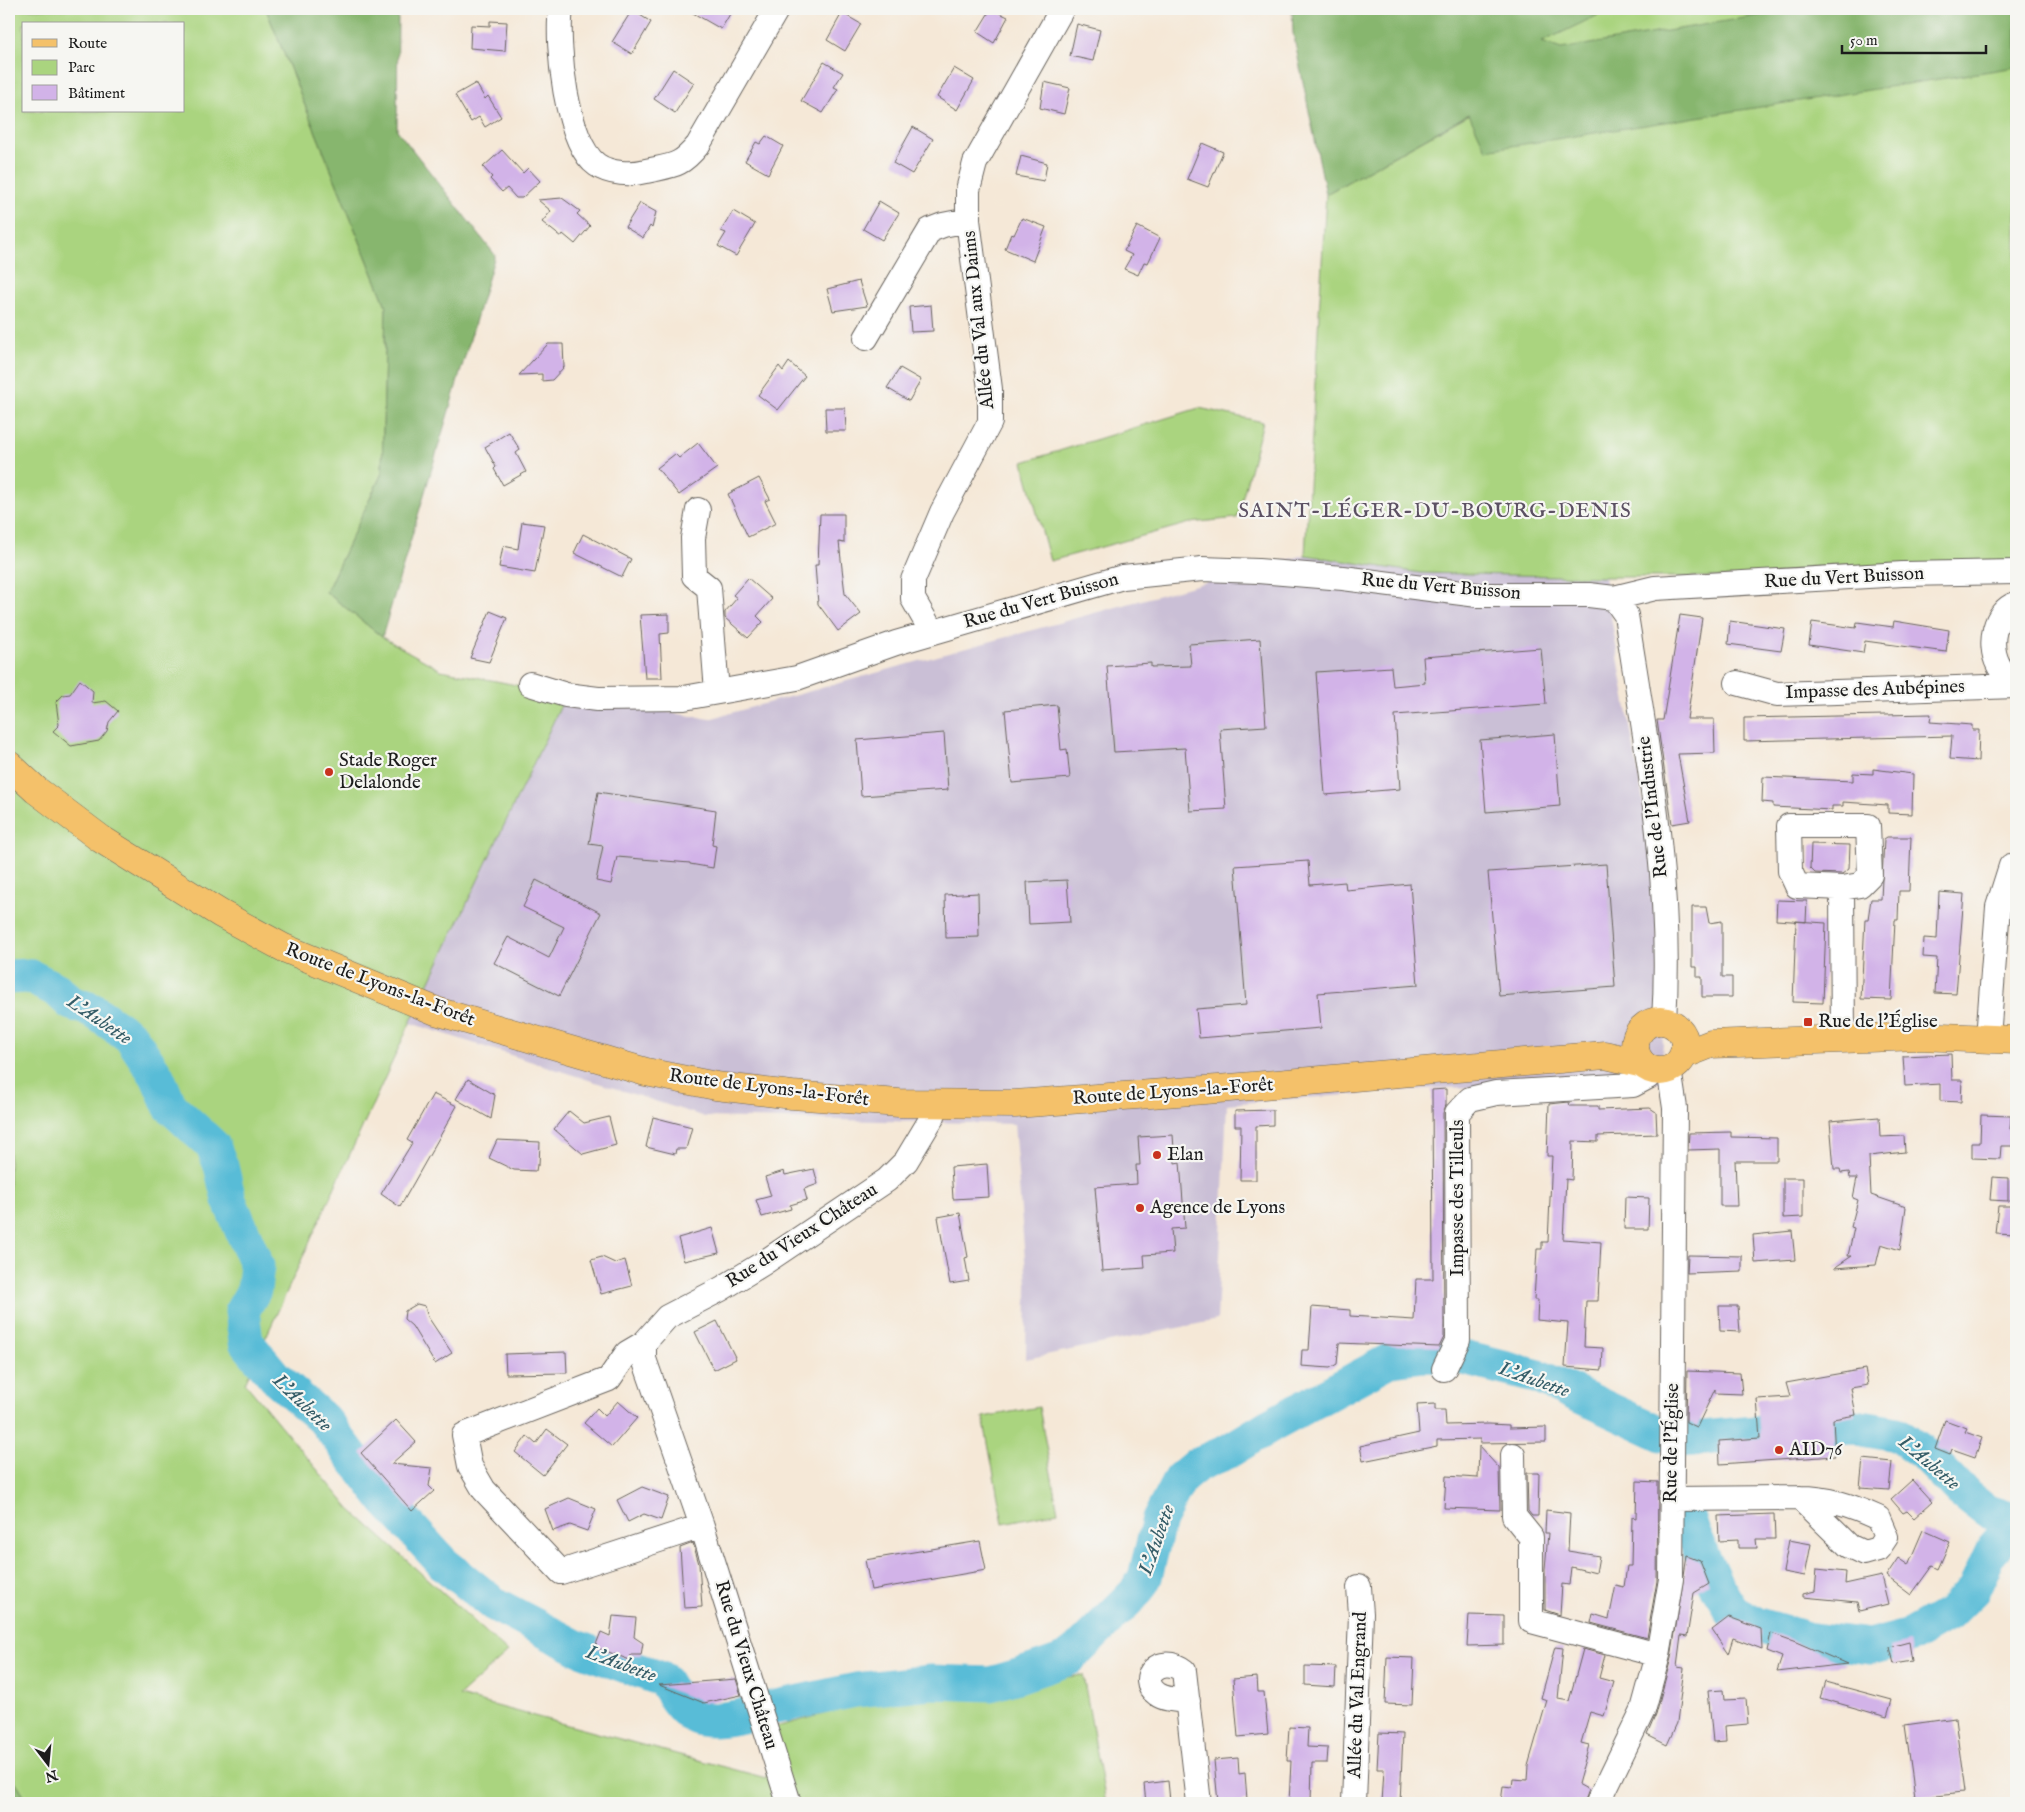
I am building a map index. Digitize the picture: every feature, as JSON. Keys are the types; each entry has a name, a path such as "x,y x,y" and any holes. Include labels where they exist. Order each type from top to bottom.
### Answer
{"main road":[{"name":"Route de Lyons-la-Forêt","path":"9,765 36,790 101,839 221,914 284,948 436,1011 646,1072 708,1084 792,1095 935,1104 1015,1104 1134,1096 1661,1051"},
{"path":"1661,1051 1711,1044 1919,1036 2016,1040"}],"street":[{"path":"561,9 559,24 561,56 565,92 572,119 585,152 598,165 617,173 640,173 684,161 698,145 777,9"},
{"name":"Allée du Val aux Daims","path":"932,632 914,599 913,580 942,512 990,422 990,389 968,220 968,190 975,163 1062,9"},
{"path":"866,338 930,230 943,224 968,220"},
{"path":"698,510 693,538 694,576 709,588 717,692"},
{"name":"Rue du Vert Buisson","path":"530,684 566,695 598,698 684,698 797,678 932,632 1123,578 1202,569 1258,571 1343,578 1478,595 1588,595 1614,598 1655,588 1903,574 2016,572"},
{"name":"Rue de l'Industrie","path":"1614,598 1626,615 1661,848 1665,983 1661,1051"},
{"path":"2016,604 2008,606 1998,621 1992,639 1998,664 2016,686"},
{"name":"Impasse des Aubépines","path":"1737,683 1777,694 2016,686"},
{"path":"1988,1038 1998,907 2011,866"},
{"path":"1842,888 1843,1039"},
{"name":"Impasse des Tilleuls","path":"1444,1369 1458,1340 1457,1113 1470,1099 1496,1093 1633,1085 1648,1077 1661,1051"},
{"name":"Rue de l'Église","path":"1598,1803 1643,1710 1658,1655 1671,1579 1675,1108 1661,1051"},
{"name":"Rue du Vieux Château","path":"702,1526 561,1572 484,1490 470,1466 464,1436 609,1378 627,1353 644,1343 667,1317 721,1289 762,1264 887,1180 906,1161 933,1116 935,1104"},
{"name":"Rue du Vieux Château","path":"644,1343 644,1359 702,1526 789,1803"},
{"path":"1513,1455 1514,1516 1531,1537 1531,1621 1658,1655"},
{"path":"1671,1499 1800,1498"},
{"name":"Allée du Val Engrand","path":"1354,1803 1361,1614 1359,1587"},
{"path":"1188,1700 1200,1803"}],"shaded area":[{"path":"1305,555 1420,573 1604,577 1654,864 1663,1043 1660,1083 1438,1088 1227,1104 1217,1320 1026,1359 1027,1284 1014,1124 705,1117 410,1023 566,695 709,719"}],"green space":[{"path":"9,9 266,9 386,306 382,473 326,592 382,637 441,670 566,695 410,1023 245,1383 350,1509 508,1652 459,1696 766,1778 776,1727 868,1702 1083,1675 1106,1803 29,1803 9,1771"},
{"path":"266,9 398,9 397,130 495,255 382,637 326,592 382,473 386,306"},
{"path":"1292,9 1611,9 1542,42 1561,49 1797,9 2016,9 2016,67 1486,150 1469,114 1326,194 1293,33"},
{"path":"1458,9 2016,9 2016,577 1604,577 1420,573 1305,555 1326,194 1470,114"},
{"path":"1199,408 1263,422 1237,518 1190,523 1050,561 1023,462"},
{"path":"1039,1407 1058,1512 1003,1523 983,1417"},
{"path":"9,1771 29,1803 9,1803"}],"building":[{"path":"686,9 733,9 721,29"},
{"path":"991,9 1008,17 994,43 977,32"},
{"path":"632,10 651,22 632,54 612,42"},
{"path":"842,13 861,24 845,51 827,40"},
{"path":"490,21 507,22 505,51 470,48 471,25 490,26"},
{"path":"1077,24 1100,30 1093,61 1070,56"},
{"path":"824,62 843,73 834,87 838,89 823,113 801,101"},
{"path":"954,68 974,80 957,110 937,97"},
{"path":"673,69 694,83 675,113 654,99"},
{"path":"1044,82 1070,88 1064,114 1040,108"},
{"path":"476,83 485,99 488,96 501,117 485,127 479,117 471,122 455,95"},
{"path":"913,127 933,139 912,174 893,163"},
{"path":"766,136 783,146 768,174 745,161 756,142 760,144"},
{"path":"1202,143 1223,152 1208,187 1187,179"},
{"path":"502,150 523,173 528,168 540,181 522,198 516,198 507,188 502,192 490,179 492,177 483,167"},
{"path":"1021,156 1047,163 1044,181 1016,176"},
{"path":"562,198 580,211 577,214 590,226 575,244 563,234 561,237 542,222 551,211 538,200"},
{"path":"879,201 899,213 882,240 863,229"},
{"path":"640,203 656,212 652,228 650,226 643,238 625,227"},
{"path":"733,211 755,224 736,256 718,246 726,233 721,231"},
{"path":"1022,218 1046,227 1033,261 1005,249 1011,234 1014,235"},
{"path":"1137,226 1160,238 1148,263 1144,262 1138,275 1124,269 1132,255 1124,251"},
{"path":"859,281 867,306 833,311 827,289"},
{"path":"931,305 933,331 911,332 909,307"},
{"path":"548,344 563,344 564,367 552,380 542,381 542,374 519,375"},
{"path":"789,362 805,376 778,410 758,395 779,366 783,371"},
{"path":"900,368 921,380 909,401 887,388"},
{"path":"825,408 845,408 846,431 826,431"},
{"path":"509,432 520,450 516,453 526,472 503,485 485,447"},
{"path":"698,443 717,468 679,495 657,468 675,454 679,458"},
{"path":"759,478 770,499 765,501 776,523 748,537 728,494"},
{"path":"820,514 844,514 844,543 839,542 845,594 861,614 838,631 818,604 815,565 818,565"},
{"path":"522,522 544,525 535,573 499,567 503,546 518,549"},
{"path":"583,534 631,559 622,577 574,553"},
{"path":"748,578 772,599 757,616 763,622 748,638 725,618 725,612 737,598 733,595"},
{"path":"490,611 507,618 489,662 470,658"},
{"path":"669,614 669,633 660,634 662,678 645,678 640,615"},
{"path":"1680,615 1702,618 1687,719 1714,719 1715,753 1678,754 1690,821 1672,824 1657,720 1663,720"},
{"path":"1730,621 1785,629 1781,651 1728,644"},
{"path":"1894,621 1949,630 1946,652 1865,641 1863,653 1809,645 1812,622 1856,628 1857,622 1893,627"},
{"path":"1260,639 1266,726 1220,729 1226,809 1190,811 1185,748 1114,752 1107,666 1151,663 1151,667 1191,666 1189,644"},
{"path":"1541,648 1546,704 1395,715 1400,789 1325,795 1316,672 1391,667 1393,686 1425,683 1423,657"},
{"path":"80,680 93,691 92,703 106,701 118,711 109,722 107,731 99,741 71,746 53,731 59,725 56,702 63,695 70,694"},
{"path":"1057,705 1061,750 1067,749 1070,778 1012,783 1005,710"},
{"path":"1931,714 1930,722 1972,725 1972,730 1979,730 1978,761 1950,759 1952,736 1744,741 1744,718"},
{"path":"944,733 948,790 861,796 857,740"},
{"path":"1555,734 1560,806 1486,812 1480,740"},
{"path":"1873,769 1913,774 1912,814 1888,813 1888,805 1843,802 1843,806 1832,806 1832,810 1773,807 1773,803 1762,802 1763,777 1853,781 1853,773 1873,774"},
{"path":"598,792 716,810 712,845 716,846 713,868 690,863 617,857 611,884 596,881 603,846 589,844"},
{"path":"1887,837 1911,837 1909,891 1899,891 1898,920 1895,920 1891,1000 1861,999 1865,919 1868,919 1871,899 1881,899 1884,839"},
{"path":"1811,844 1850,845 1849,869 1842,874 1815,873 1810,868"},
{"path":"1308,861 1310,885 1345,882 1346,890 1410,884 1418,985 1318,993 1321,1028 1199,1038 1196,1009 1246,1005 1235,866"},
{"path":"1606,864 1615,987 1499,996 1488,872"},
{"path":"536,880 601,913 559,996 494,963 508,937 549,958 564,927 523,907"},
{"path":"1067,880 1070,922 1029,924 1027,882"},
{"path":"1939,892 1964,894 1956,994 1935,993 1937,958 1923,957 1924,938 1937,939"},
{"path":"978,893 979,937 946,938 945,895"},
{"path":"1777,900 1807,901 1806,922 1776,920"},
{"path":"1692,907 1706,907 1709,923 1722,921 1722,977 1732,977 1732,997 1702,997 1702,977 1697,977 1697,967 1692,967"},
{"path":"1796,921 1826,923 1823,1003 1793,1002"},
{"path":"1951,1054 1952,1080 1962,1080 1961,1102 1940,1101 1940,1084 1905,1086 1903,1056"},
{"path":"468,1079 495,1095 491,1119 456,1099"},
{"path":"1446,1089 1446,1105 1443,1113 1444,1337 1439,1347 1339,1343 1337,1364 1330,1368 1301,1366 1302,1350 1309,1350 1312,1307 1350,1310 1350,1316 1414,1320 1416,1279 1433,1279 1432,1090"},
{"path":"433,1094 457,1106 400,1207 381,1194 412,1143 407,1140"},
{"path":"1569,1102 1570,1106 1598,1106 1598,1110 1650,1108 1656,1112 1657,1134 1598,1136 1598,1142 1573,1141 1572,1180 1566,1179 1563,1239 1601,1242 1598,1301 1586,1301 1584,1347 1603,1348 1602,1370 1565,1367 1568,1323 1537,1320 1538,1300 1534,1300 1537,1249 1542,1249 1542,1242 1548,1242 1552,1156 1547,1156 1549,1104"},
{"path":"1273,1110 1273,1125 1256,1126 1256,1180 1240,1180 1241,1126 1235,1126 1235,1111"},
{"path":"569,1111 584,1123 609,1117 616,1145 583,1154 554,1129"},
{"path":"1981,1115 2011,1116 2010,1129 2016,1132 2016,1146 2001,1146 2000,1159 1972,1158 1972,1143 1980,1143"},
{"path":"653,1117 692,1127 686,1149 676,1149 675,1154 646,1147"},
{"path":"1879,1117 1880,1137 1904,1136 1905,1152 1869,1156 1871,1195 1906,1207 1900,1250 1881,1244 1876,1265 1834,1268 1852,1256 1848,1256 1854,1228 1851,1227 1858,1200 1853,1198 1857,1178 1850,1178 1849,1172 1841,1173 1840,1169 1834,1169 1830,1121"},
{"path":"1731,1132 1731,1137 1777,1138 1777,1161 1735,1161 1737,1206 1720,1206 1720,1149 1688,1150 1689,1133"},
{"name":"Agence de Lyons","path":"1173,1135 1175,1163 1180,1162 1185,1228 1171,1229 1173,1253 1144,1255 1145,1268 1102,1271 1095,1187 1137,1184 1136,1165 1140,1165 1138,1137"},
{"path":"497,1140 540,1142 539,1165 537,1165 536,1171 514,1170 489,1158"},
{"path":"987,1164 989,1197 953,1199 951,1167"},
{"path":"814,1169 818,1184 804,1189 807,1200 790,1205 791,1209 762,1217 756,1200 771,1196 765,1177 784,1171 785,1175"},
{"path":"1992,1177 2008,1178 2008,1201 1990,1200"},
{"path":"1783,1178 1803,1178 1803,1217 1783,1218"},
{"path":"1625,1197 1649,1198 1648,1229 1624,1229"},
{"path":"1998,1206 2016,1206 2016,1234 1995,1233"},
{"path":"960,1213 968,1257 965,1258 969,1281 950,1284 938,1217"},
{"path":"712,1228 719,1253 684,1261 678,1238"},
{"path":"1792,1231 1795,1260 1755,1263 1753,1235"},
{"path":"1688,1255 1742,1256 1742,1271 1687,1273"},
{"path":"602,1257 615,1263 625,1260 632,1286 601,1294 591,1260"},
{"path":"417,1304 425,1306 428,1317 452,1353 435,1364 412,1326 404,1319 405,1311"},
{"path":"1719,1306 1738,1306 1740,1332 1720,1331"},
{"path":"717,1321 736,1359 714,1370 695,1332"},
{"path":"566,1352 567,1373 506,1374 505,1354"},
{"path":"1865,1369 1868,1385 1851,1388 1856,1415 1833,1419 1835,1456 1720,1464 1719,1441 1760,1438 1757,1399 1790,1397 1786,1383"},
{"path":"1687,1371 1740,1373 1742,1394 1715,1393 1715,1389 1697,1427 1686,1422"},
{"path":"618,1401 637,1418 612,1447 584,1423 597,1408 605,1416"},
{"path":"1435,1404 1435,1410 1445,1410 1446,1425 1489,1424 1509,1425 1509,1428 1546,1427 1546,1442 1480,1443 1480,1439 1437,1440 1437,1446 1363,1461 1360,1446 1419,1433 1417,1405"},
{"path":"396,1420 416,1442 391,1464 432,1468 429,1486 434,1491 412,1511 361,1453"},
{"path":"1945,1420 1967,1428 1965,1432 1982,1438 1975,1457 1952,1449 1950,1455 1935,1449"},
{"path":"547,1429 567,1444 543,1475 515,1452 527,1436 536,1444"},
{"path":"1479,1446 1499,1468 1500,1510 1444,1508 1446,1476 1478,1478"},
{"path":"1863,1459 1892,1462 1889,1490 1860,1488"},
{"path":"1527,1473 1539,1473 1538,1516 1532,1516 1528,1511"},
{"path":"1912,1480 1932,1502 1914,1518 1907,1511 1903,1513 1891,1499"},
{"path":"1637,1481 1658,1482 1657,1581 1647,1638 1591,1623 1593,1614 1609,1619 1616,1585 1624,1587 1627,1566 1631,1566 1632,1517 1636,1518"},
{"path":"642,1487 669,1497 661,1520 644,1514 628,1522 617,1500"},
{"path":"569,1498 596,1509 587,1531 570,1525 553,1531 545,1509"},
{"path":"1546,1510 1570,1513 1568,1551 1599,1556 1596,1573 1571,1567 1569,1585 1562,1584 1560,1615 1545,1610 1545,1569 1548,1533 1545,1533"},
{"path":"1774,1514 1775,1539 1756,1539 1757,1548 1738,1548 1738,1540 1719,1541 1718,1516"},
{"path":"1923,1530 1950,1542 1938,1569 1932,1566 1911,1595 1886,1576 1898,1558 1908,1565"},
{"path":"1789,1540 1811,1544 1805,1576 1783,1572"},
{"path":"980,1541 986,1570 871,1590 865,1560"},
{"path":"693,1543 699,1564 702,1607 684,1608 680,1548"},
{"path":"1687,1556 1700,1561 1709,1584 1694,1593 1687,1637 1681,1636 1677,1667 1684,1668 1677,1723 1667,1745 1647,1735 1656,1714 1671,1658"},
{"path":"1817,1569 1846,1572 1845,1584 1881,1576 1888,1604 1859,1611 1857,1602 1803,1597 1803,1594 1815,1591"},
{"path":"1469,1615 1504,1616 1504,1645 1467,1646"},
{"path":"613,1616 636,1618 634,1637 643,1643 641,1655 631,1655 630,1660 595,1647 601,1632 610,1636"},
{"path":"1729,1617 1761,1629 1762,1649 1733,1638 1728,1654 1712,1630"},
{"path":"1771,1633 1847,1664 1777,1672 1782,1657 1767,1651"},
{"path":"1909,1642 1912,1661 1894,1664 1890,1647"},
{"path":"1555,1647 1563,1648 1558,1699 1569,1701 1583,1649 1605,1655 1599,1678 1614,1682 1604,1716 1590,1712 1581,1743 1589,1745 1578,1784 1589,1790 1584,1803 1501,1803 1503,1786 1512,1787 1513,1779 1527,1780 1528,1766 1547,1700 1541,1698"},
{"path":"1387,1657 1414,1658 1412,1705 1385,1704"},
{"path":"1305,1666 1336,1667 1335,1687 1305,1685"},
{"path":"1257,1677 1258,1692 1264,1692 1268,1734 1238,1737 1233,1679"},
{"path":"736,1679 741,1695 704,1703 659,1685"},
{"path":"1825,1682 1892,1700 1887,1717 1820,1698"},
{"path":"1723,1690 1724,1700 1746,1699 1748,1724 1725,1726 1726,1741 1713,1742 1708,1691"},
{"path":"1955,1718 1965,1792 1915,1797 1905,1725"},
{"path":"1289,1727 1308,1728 1307,1747 1328,1748 1327,1763 1312,1763 1311,1803 1289,1803 1291,1761 1287,1761"},
{"path":"1379,1733 1403,1734 1400,1803 1382,1803 1384,1769 1377,1769"},
{"path":"1238,1758 1239,1774 1245,1773 1247,1800 1242,1801 1242,1803 1218,1803 1214,1760"},
{"path":"1168,1781 1170,1801 1146,1803 1144,1784"}],"waterway":[{"name":"L'Aubette","path":"9,977 29,976 57,990 71,1003 92,1010 131,1037 157,1076 170,1106 213,1146 221,1166 229,1200 257,1266 254,1290 242,1311 246,1342 275,1377 325,1421 386,1501 444,1564 494,1604 578,1648 664,1680 680,1705 688,1713 696,1717 706,1720 717,1720 747,1715"},
{"name":"L'Aubette","path":"771,1708 856,1690 931,1682 991,1684 1070,1658 1138,1590 1145,1577 1159,1520 1180,1479 1198,1464 1227,1452 1271,1425 1392,1359 1423,1355 1448,1356"},
{"name":"L'Aubette","path":"1460,1357 1539,1377 1662,1434"},
{"name":"L'Aubette","path":"1682,1440 1787,1430 1856,1427 1897,1434 1927,1456 1961,1491 1988,1512 2016,1521"},
{"path":"1685,1509 1692,1532 1716,1585 1733,1611 1756,1624 1807,1639 1869,1647 1911,1636 1949,1614 1973,1590 1990,1553 2016,1523"}],"place":[{"name":"Stade Roger Delalonde","path":"329,772"},
{"name":"Rue de l'Église","path":"1808,1022"},
{"name":"Elan","path":"1157,1155"},
{"name":"Agence de Lyons","path":"1140,1208"},
{"name":"AID76","path":"1779,1450"}],"district":[{"name":"SAINT-LÉGER-DU-BOURG-DENIS","path":"1435,511"}]}
